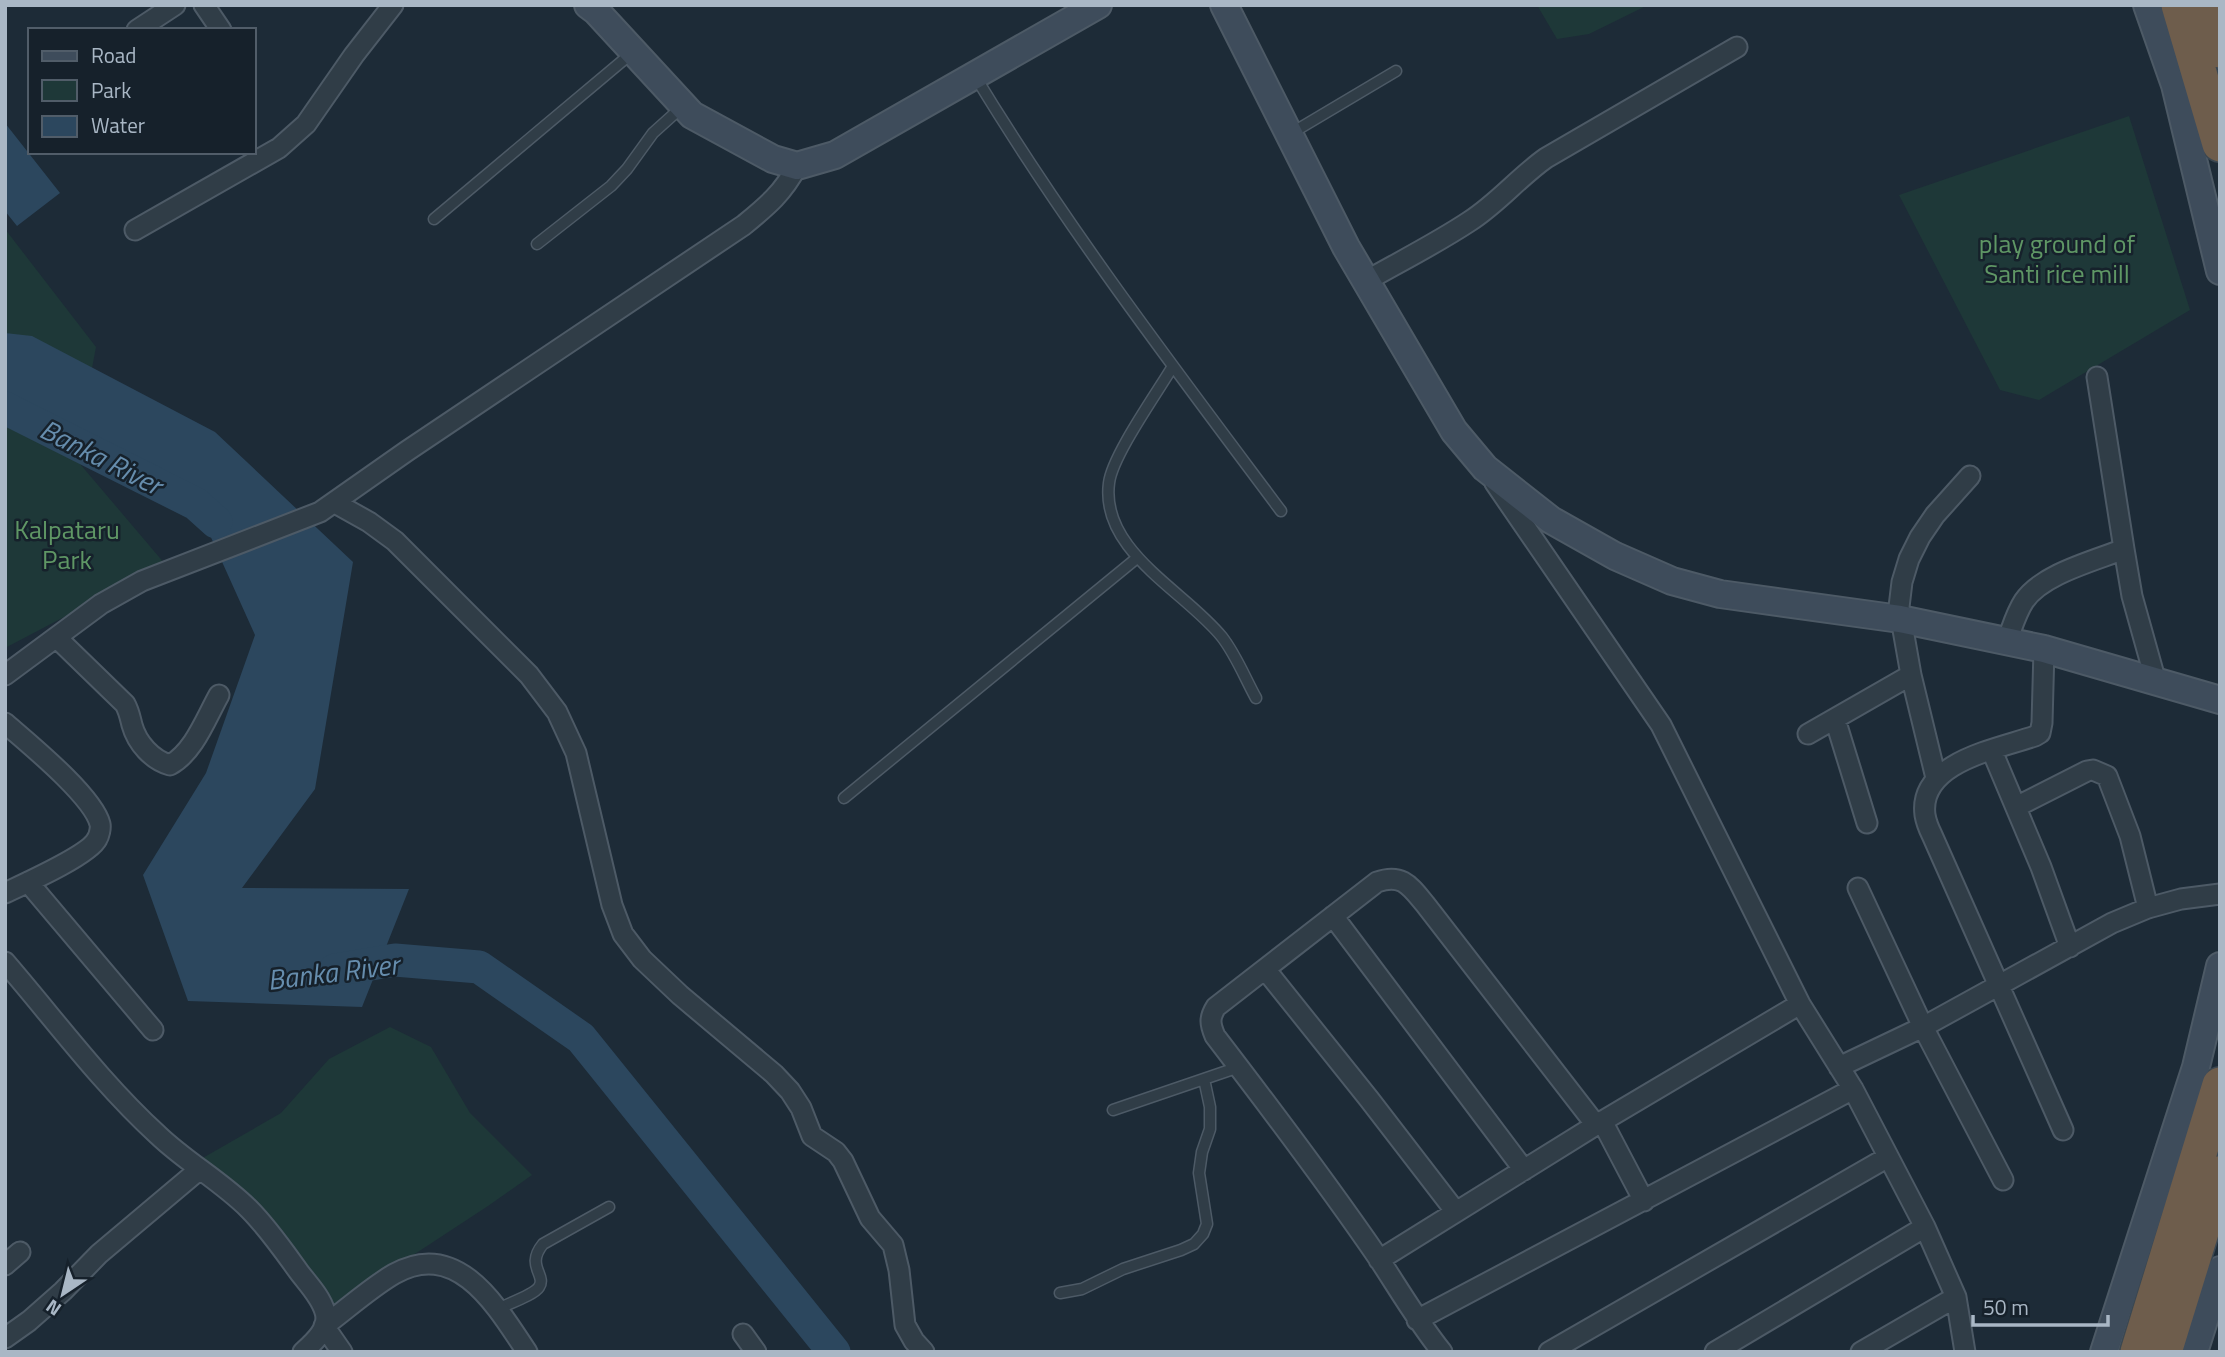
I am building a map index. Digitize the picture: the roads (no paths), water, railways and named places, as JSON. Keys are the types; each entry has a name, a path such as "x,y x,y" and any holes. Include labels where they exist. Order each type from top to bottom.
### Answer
{"highway":[{"path":"2159,7 2208,32 2220,144"},
{"path":"2138,1352 2220,1085"},
{"path":"2164,1352 2220,1170"}],"street":[{"path":"140,28 175,5"},
{"path":"204,5 220,28"},
{"path":"135,230 279,148 306,124 393,5"},
{"path":"588,5 692,115 774,159 797,166 835,155 1098,5"},
{"path":"1224,5 1346,247 1454,431 1485,468 1661,725 1800,1003 1853,1089 1925,1227 1956,1297 1965,1352"},
{"path":"2159,7 2220,271"},
{"path":"1366,281 1471,220 1494,204 1546,158 1737,47"},
{"path":"5,675 101,604 142,582 328,508 407,451 744,225 787,186 797,166"},
{"path":"2097,377 2133,596 2156,681"},
{"path":"1485,468 1550,520 1615,556 1672,581 1720,594 1900,619 2044,649 2220,700"},
{"path":"1936,778 1911,676 1899,607 1902,582 1920,537 1935,515 1970,476"},
{"path":"328,508 369,522 395,541 528,674 557,712 576,753 612,905 623,934 642,959 680,995 774,1074 801,1108 813,1136 836,1152 843,1161 870,1218 893,1245 899,1270 905,1325 924,1352"},
{"path":"2007,641 2025,599 2040,584 2124,549"},
{"path":"57,638 125,704 140,742 161,762 170,765 187,751 219,695"},
{"path":"2044,649 2040,733 1951,766 1936,778 1925,796 1925,815 2063,1130"},
{"path":"1808,734 1911,676"},
{"path":"1835,719 1867,823"},
{"path":"5,723 78,791 101,826 97,840 86,851 5,893"},
{"path":"1992,751 2070,947"},
{"path":"2015,807 2087,771 2093,770 2107,776 2130,836 2148,908"},
{"path":"1441,1352 1379,1260 1215,1036 1211,1025 1210,1016 1216,1007 1377,882 1388,878 1398,879 1408,885 1599,1123 1644,1201"},
{"path":"28,882 153,1030"},
{"path":"1857,888 1923,1027 2003,1180"},
{"path":"1839,1067 1923,1027 2112,923 2148,908 2181,899 2220,894"},
{"path":"1332,916 1524,1170"},
{"path":"5,962 128,1105 158,1135 249,1209 274,1237 320,1301 326,1314 317,1340 303,1352"},
{"path":"2104,1352 2196,1067 2220,966"},
{"path":"1265,969 1456,1212"},
{"path":"1379,1260 1599,1123 1800,1003"},
{"path":"1417,1320 1853,1089"},
{"path":"1549,1352 1888,1157"},
{"path":"5,1338 29,1321 99,1254 200,1169"},
{"path":"1715,1352 1925,1227"},
{"path":"324,1326 395,1273 419,1265 440,1265 461,1272 485,1293 527,1352"},
{"path":"2194,1352 2220,1269"},
{"path":"1861,1352 1956,1297"},
{"path":"324,1326 342,1352"},
{"path":"743,1334 756,1352"}],"lane":[{"path":"434,219 634,51"},
{"path":"1289,134 1396,71"},
{"path":"975,76 1038,177 1281,511"},
{"path":"537,244 611,186 653,133 684,106"},
{"path":"1173,366 1120,454 1109,482 1109,506 1121,536 1137,558 1198,611 1223,639 1256,698"},
{"path":"844,798 1137,558"},
{"path":"1113,1110 1239,1067"},
{"path":"1060,1293 1082,1289 1123,1269 1181,1251 1194,1244 1203,1234 1207,1224 1199,1173 1202,1152 1210,1129 1210,1107 1204,1079"},
{"path":"498,1309 540,1287 541,1281 534,1262 536,1253 543,1244 609,1207"}],"water":[{"path":"5,123 60,193 17,226 5,211"},
{"path":"5,333 32,336 215,432 353,562 315,789 242,888 409,889 362,1007 188,1001 143,875 206,773 255,635 196,504 5,408"}],"waterway":[{"name":"Banka River","path":"5,408 196,504 216,522"},
{"name":"Banka River","path":"335,970 395,960 479,967 581,1038 834,1352"}],"park label":[{"name":"play ground of Santi rice mill","path":"2057,259"},
{"name":"Kalpataru Park","path":"67,545"}]}
